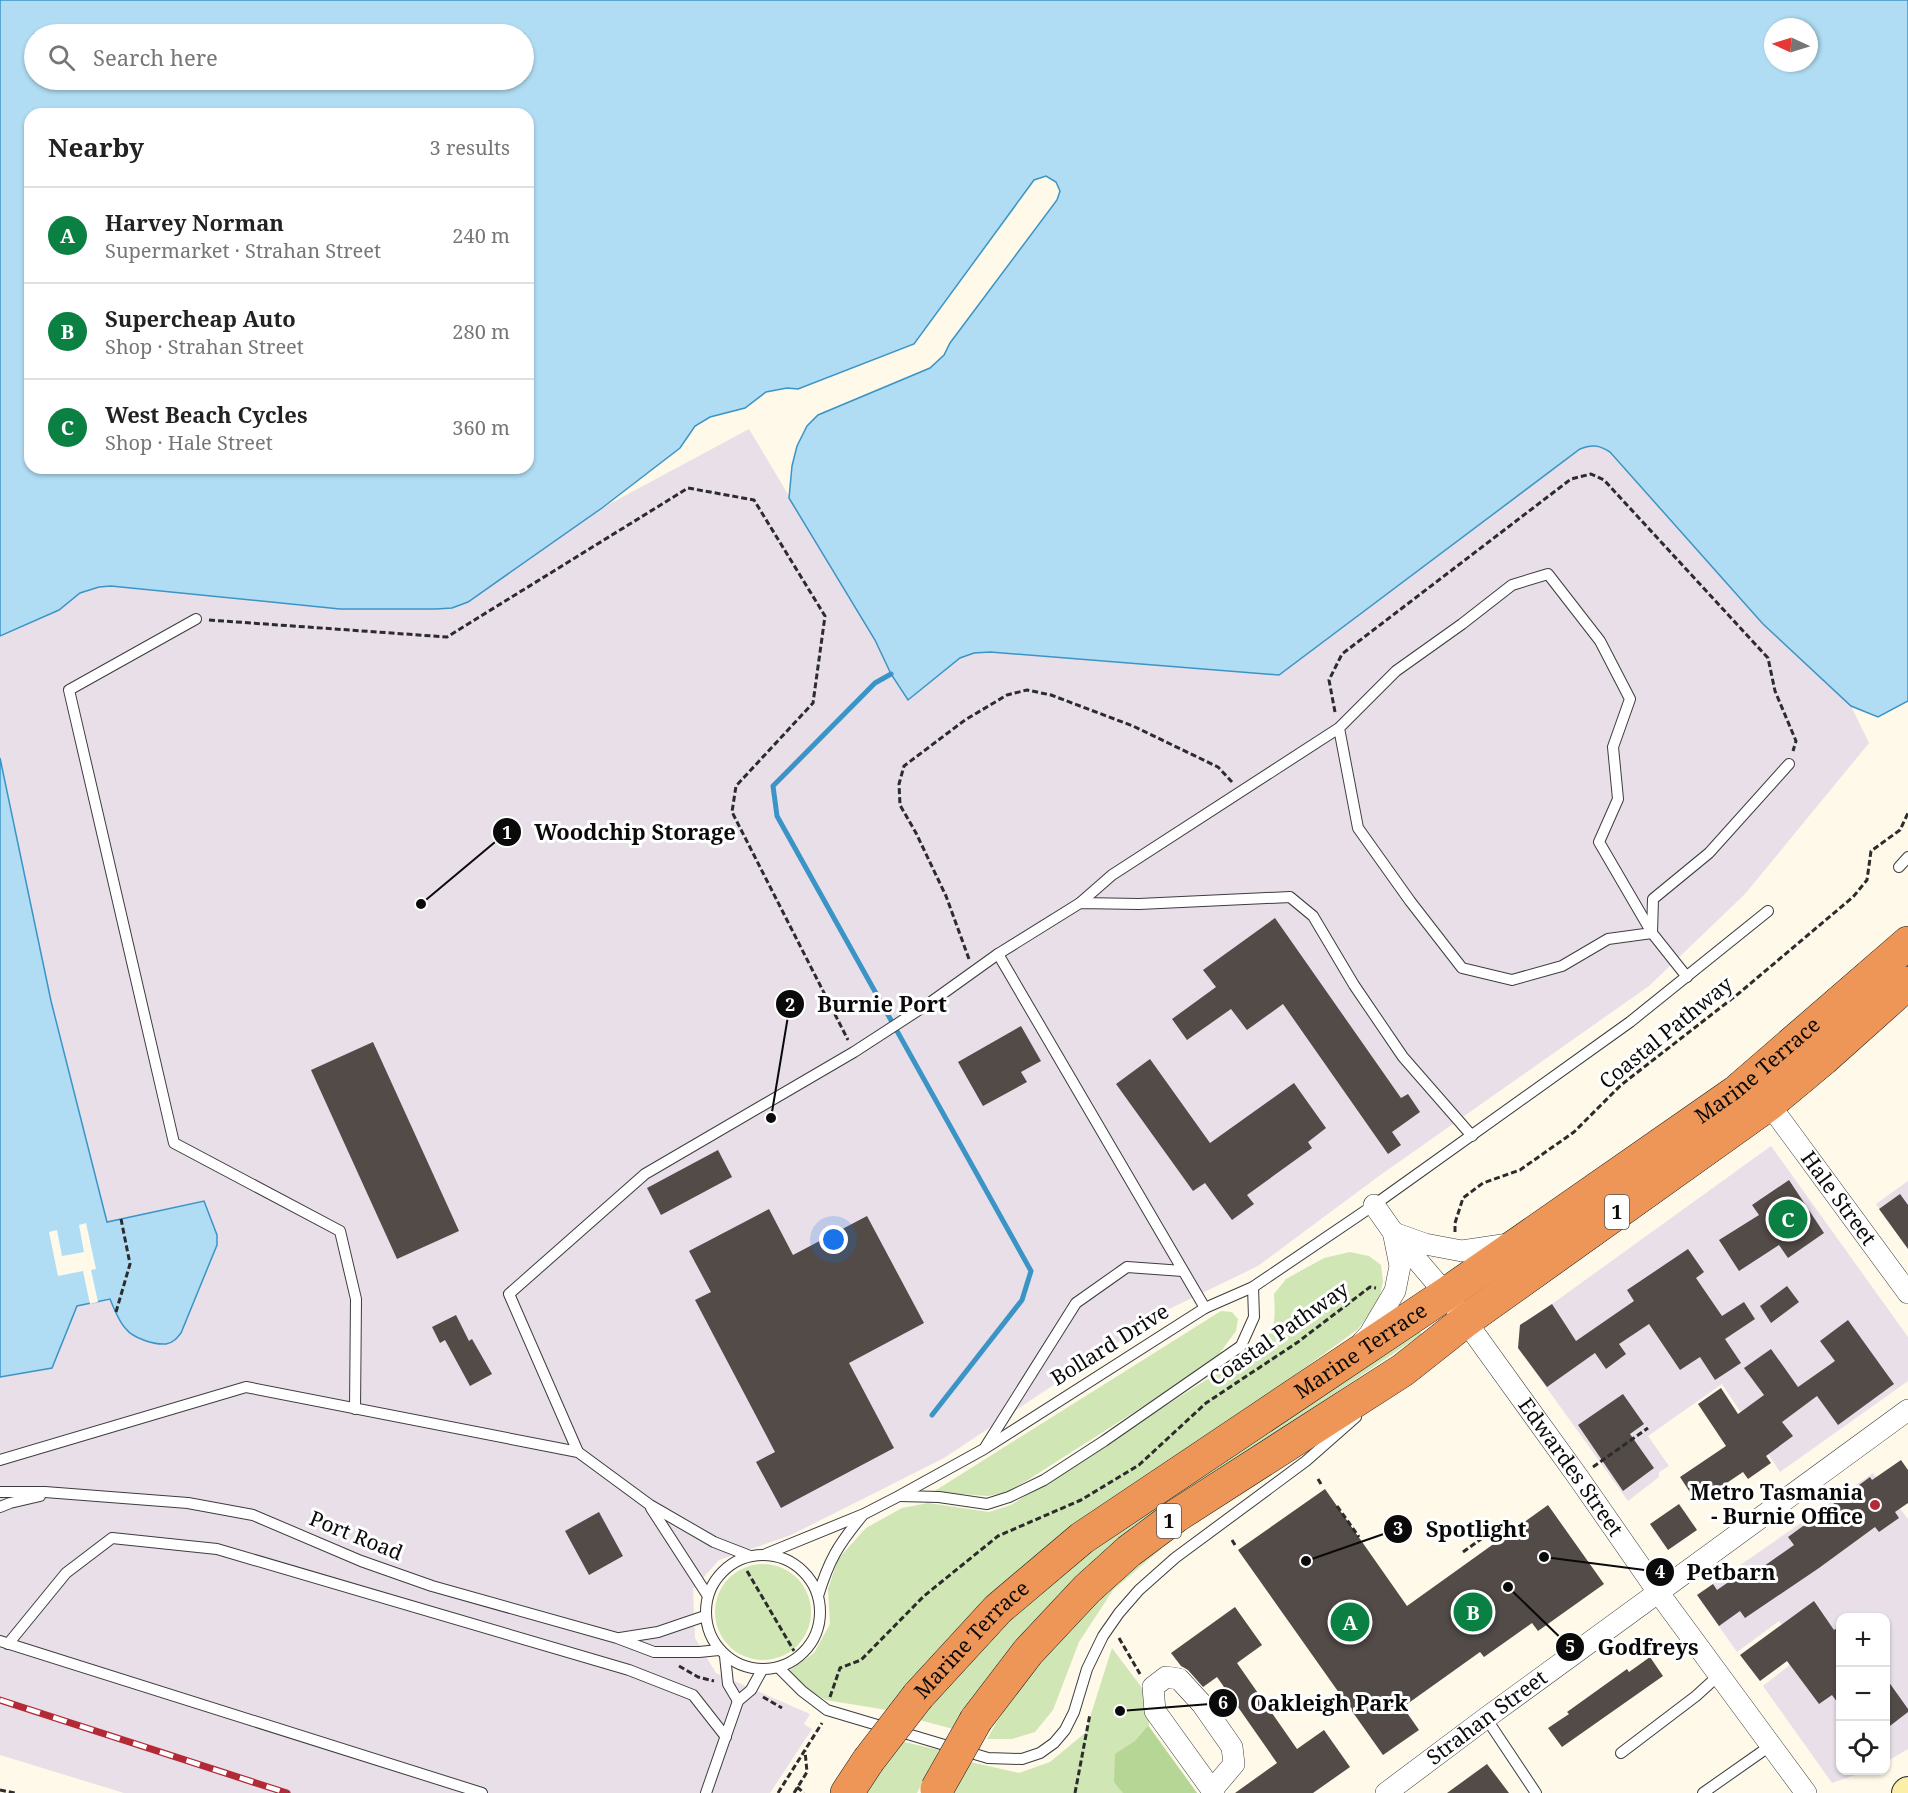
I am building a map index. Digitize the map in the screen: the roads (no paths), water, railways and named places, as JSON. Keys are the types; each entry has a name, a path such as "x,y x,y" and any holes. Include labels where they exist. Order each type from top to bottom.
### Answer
{"highway":[{"name":"Marine Terrace","path":"847,1793 868,1761 918,1696 998,1608 1082,1538 1446,1294 1736,1092 1908,943"},
{"name":"Marine Terrace","path":"936,1791 976,1720 1028,1652 1087,1589 1129,1551 1176,1516 1403,1370 1465,1321 1769,1104 1823,1059 1908,982"}],"street":[{"name":"Hale Street","path":"1769,1104 1908,1293"},
{"name":"Edwardes Street","path":"1374,1205 1393,1232 1446,1294 1658,1592 1806,1793"},
{"path":"1393,1232 1425,1244 1454,1250 1476,1250 1523,1241"},
{"path":"1336,1368 1369,1335 1395,1291 1400,1266 1393,1232"},
{"name":"Strahan Street","path":"1386,1793 1908,1410"},
{"path":"1166,1677 1179,1679 1208,1713 1232,1747 1234,1764 1213,1792 1155,1711 1153,1687 1166,1677"}],"lane":[{"path":"578,1452 509,1294 645,1174 854,1052 931,1002 998,954 1080,903 1112,875 1339,728 1396,671 1512,585 1548,574 1600,642 1629,699 1613,747 1618,799 1599,842 1652,933 1686,977"},
{"path":"196,618 69,690 174,1143 340,1231 356,1299 355,1409"},
{"path":"1339,728 1358,828 1462,968 1512,980 1562,966 1608,939 1652,933"},
{"path":"1652,933 1653,899 1708,853 1789,764"},
{"path":"1899,867 1908,856"},
{"path":"1080,903 1139,904 1290,897 1313,916 1354,985 1403,1057 1472,1136"},
{"name":"Bollard Drive","path":"766,1554 864,1514 899,1496 984,1449 1205,1308 1253,1287 1374,1205 1630,1022 1768,911"},
{"path":"998,954 1205,1308"},
{"path":"984,1449 1076,1303 1127,1267 1183,1271"},
{"path":"899,1496 939,1497 987,1503 1009,1497 1044,1480 1241,1346 1254,1317 1253,1287"},
{"path":"779,1668 802,1691 827,1710 988,1758 1014,1760 1048,1749 1065,1730 1094,1654 1111,1624 1139,1590 1175,1558 1306,1461 1361,1413 1403,1370"},
{"path":"0,1460 246,1387 578,1452 650,1505 714,1542 750,1556"},
{"name":"Port Road","path":"0,1492 76,1494 189,1503 253,1515 361,1561 432,1587 617,1638 654,1652 722,1653"},
{"name":"Port Road","path":"0,1508 36,1496 76,1494"},
{"path":"650,1505 708,1596"},
{"name":"Bollard Drive","path":"818,1596 826,1571 840,1542 864,1514"},
{"path":"482,1793 4,1643 66,1573 112,1538 217,1549 629,1670 693,1695 726,1737"},
{"path":"766,1554 796,1565 810,1580 818,1596 820,1614 817,1632 808,1647 795,1660 779,1668 762,1670 742,1666 722,1653 709,1634 705,1616 713,1582 735,1561 750,1556 766,1554"},
{"name":"Port Road","path":"617,1638 658,1632 705,1616"},
{"path":"722,1653 728,1684 738,1701"},
{"path":"706,1793 738,1701 751,1690 762,1670"},
{"path":"1621,1753 1696,1696 1719,1675"},
{"path":"1486,1718 1536,1793"},
{"path":"1703,1793 1770,1746"}],"water":[{"path":"0,0 1908,0 1908,701 1878,717 1851,706 1763,624 1610,452 1592,446 1580,449 1279,675 990,652 974,653 960,658 908,700 891,674 875,640 789,498 792,466 797,446 807,426 818,415 930,368 944,355 950,343 1057,200 1060,191 1056,182 1046,176 1034,180 914,344 798,389 787,388 766,392 745,408 710,417 695,426 680,448 602,508 468,602 452,608 436,609 340,609 111,586 80,593 59,610 0,636"},
{"path":"0,758 51,1001 107,1222 204,1201 217,1235 217,1245 181,1333 173,1341 166,1344 156,1343 129,1332 121,1323 110,1299 77,1306 52,1368 0,1377"}],"waterway":[{"path":"891,674 875,683 773,786 777,816 1031,1271 1022,1300 932,1415"}],"railway":[{"path":"0,1700 287,1793"}],"place":[{"name":"Woodchip Storage","path":"421,904"},
{"name":"Burnie Port","path":"771,1118"},
{"name":"West Beach Cycles","path":"1788,1219"},
{"name":"Metro Tasmania - Burnie Office","path":"1875,1505"},
{"name":"Petbarn","path":"1544,1557"},
{"name":"Spotlight","path":"1306,1561"},
{"name":"Godfreys","path":"1508,1587"},
{"name":"Supercheap Auto","path":"1473,1612"},
{"name":"Harvey Norman","path":"1350,1622"},
{"name":"Oakleigh Park","path":"1120,1711"}]}
